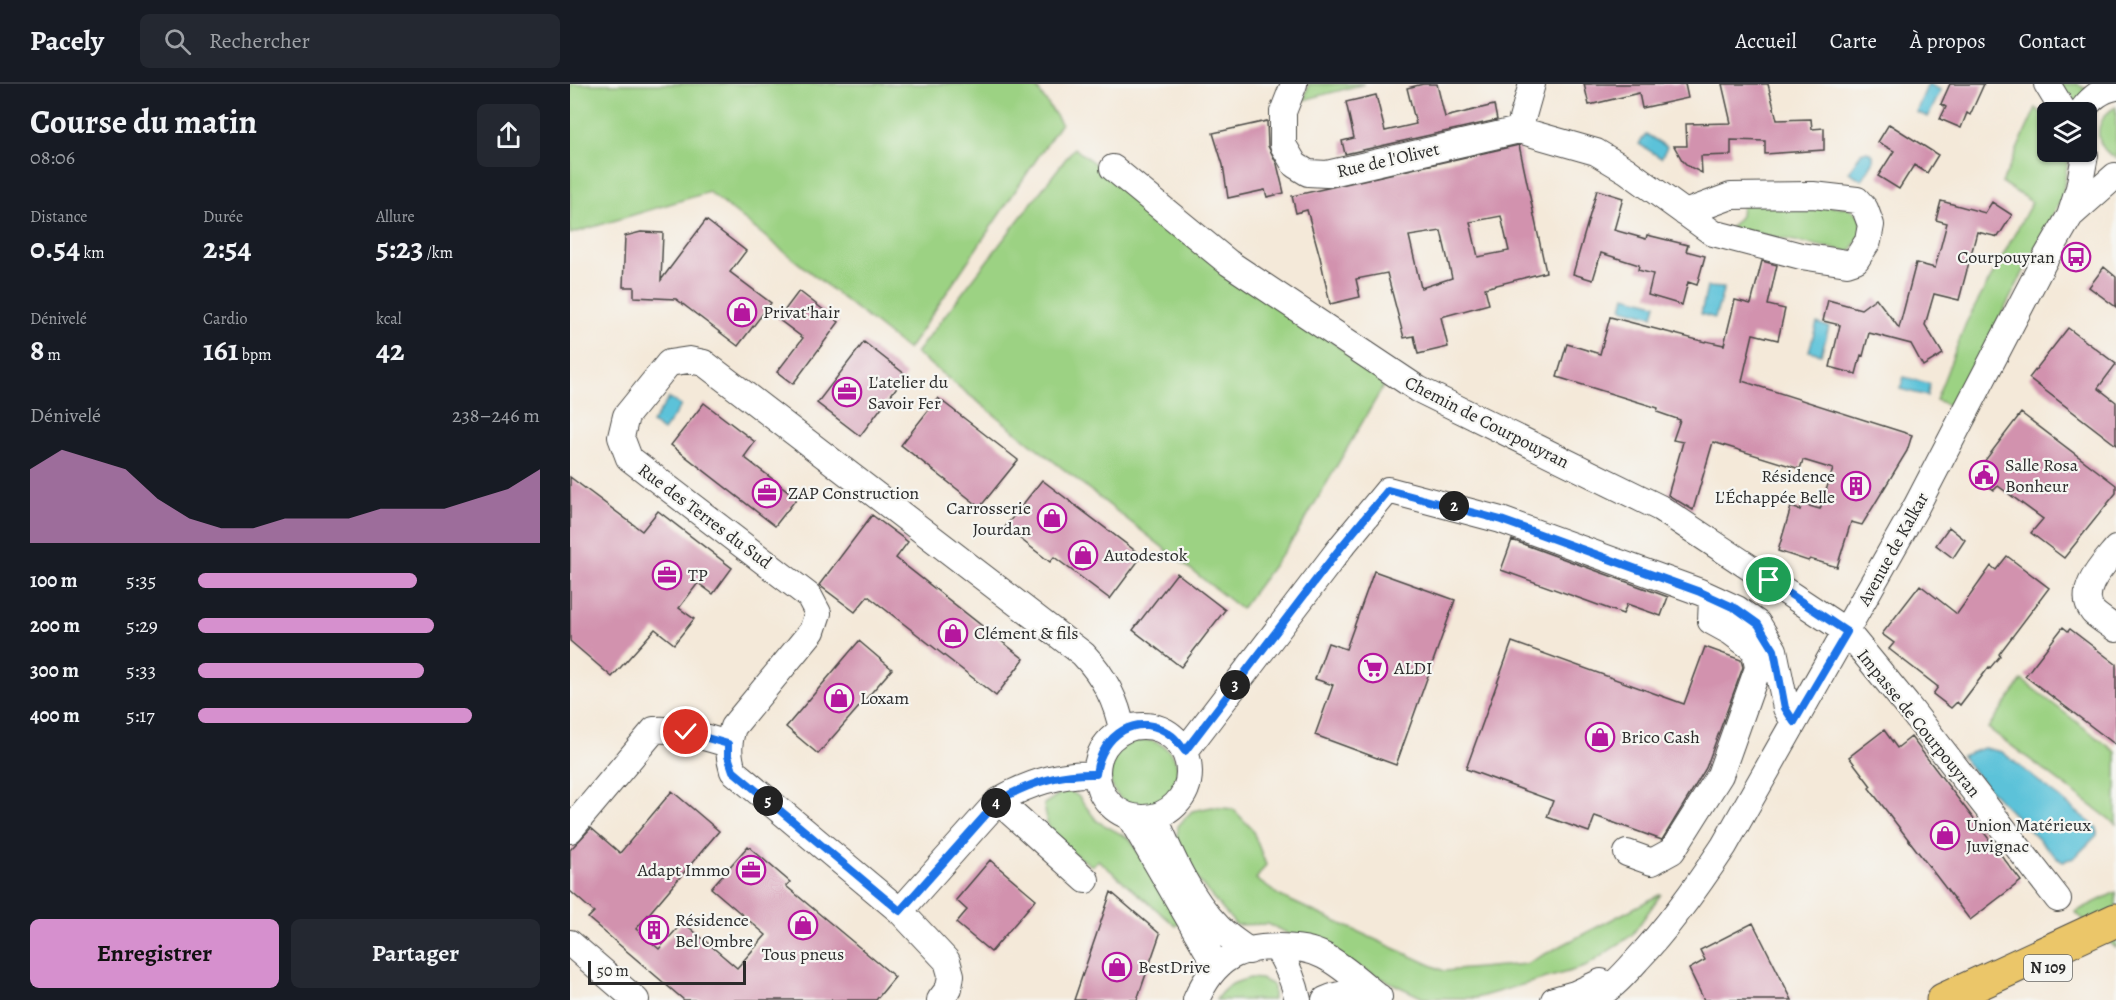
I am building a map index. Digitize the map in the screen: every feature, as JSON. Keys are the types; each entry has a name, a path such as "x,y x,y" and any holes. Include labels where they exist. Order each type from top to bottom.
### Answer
{"highway":[{"path":"1943,1000 2116,920"},
{"name":"N 109","path":"1980,1000 2116,936"}],"street":[{"name":"Rue de l'Olivet","path":"1294,84 1283,112 1282,145 1295,165 1308,173 1327,174 1520,130"},
{"path":"1532,84 1520,130 1596,152 1713,233 1801,256 1847,263 1856,260 1868,241 1871,225 1865,209 1857,200 1813,195 1731,196 1686,213"},
{"path":"2048,84 2058,102"},
{"path":"2088,102 2103,87"},
{"name":"Avenue de Kalkar","path":"1587,1000 1614,985 1669,925 1724,846 1916,507 2044,259 2070,216 2079,188 2083,162"},
{"path":"2090,162 2103,172 2116,176"},
{"name":"Chemin de Courpouyran","path":"1113,168 1229,263 1418,389 1660,508 1847,632"},
{"name":"Avenue de Kalkar","path":"2070,216 2116,176"},
{"name":"Rue des Terres du Sud","path":"728,744 733,727 812,631 818,613 809,596 629,458 621,437 626,416 669,363 689,360 704,363 1083,654 1098,670 1119,714 1122,730"},
{"path":"1185,751 1341,547 1388,490 1501,520 1712,597 1737,609 1758,624 1774,650 1785,708 1794,722"},
{"path":"2116,549 2089,584 2088,598 2092,610 2116,629"},
{"path":"1627,853 1652,862 1672,851 1720,775 1758,668 1755,650 1731,632 1711,621 1712,597"},
{"name":"Impasse de Courpouyran","path":"1847,632 1907,705 2058,899"},
{"path":"1140,726 1158,728 1173,737 1185,751 1190,769 1188,787 1180,801 1169,812 1155,818 1139,819 1114,809 1105,800 1096,774 1098,760 1103,748 1111,738 1122,730 1140,726"},
{"path":"570,830 654,730 671,729 728,744 728,756 733,771 900,911 947,961 951,975 949,988 940,1000"},
{"path":"900,911 998,801 1016,790 1063,775 1096,774"},
{"path":"998,801 1086,880"},
{"path":"1130,817 1217,967"},
{"path":"1155,818 1172,858 1202,909 1220,929 1249,951"},
{"path":"570,944 636,1000"},
{"path":"1196,1000 1202,987 1217,967 1230,957 1249,951 1299,947 1323,956 1382,998"},
{"path":"1277,948 1288,966 1298,1000"},
{"name":"Avenue de Kalkar","path":"1554,1000 1575,994 1637,960"},
{"path":"1325,1000 1333,996 1354,993 1382,998"}],"green space":[{"path":"570,84 1034,84 1061,123 908,350 709,192 570,234"},
{"path":"1309,84 1364,84 1304,100"},
{"path":"2055,84 2077,84 2086,89 2078,102 2066,102"},
{"path":"2116,107 2116,158 2103,147 2099,132 2103,118"},
{"path":"2036,108 2037,162 2068,162 2062,197 1954,407 1936,400 1966,323 2032,202 2002,183"},
{"path":"1074,148 1386,382 1298,532 1241,609 916,353"},
{"path":"1742,204 1847,207 1862,217 1862,234 1850,252 1730,228 1741,216"},
{"path":"2022,680 2116,752 2116,824 1988,728"},
{"path":"1144,740 1157,743 1168,750 1175,761 1178,774 1175,787 1168,798 1157,805 1144,808 1131,805 1120,798 1113,787 1110,774 1113,761 1120,750 1131,743"},
{"path":"1067,789 1078,796 1097,821 1130,839 1183,921 1176,926 1098,860 1092,866 1059,842 1049,827 1044,804"},
{"path":"1212,807 1233,809 1252,829 1266,865 1256,879 1280,896 1444,971 1526,964 1661,894 1632,935 1585,967 1476,998 1423,998 1268,924 1236,925 1197,879 1177,840 1178,826 1192,811"},
{"path":"2116,892 2116,948 2075,912"},
{"path":"1250,978 1261,979 1273,985 1273,1000 1216,1000 1230,985"}],"water":[{"path":"1928,84 1941,90 1928,117 1916,112"},
{"path":"1646,134 1667,147 1661,158 1639,144"},
{"path":"1867,151 1873,155 1873,162 1862,180 1849,172 1861,153"},
{"path":"1707,287 1724,288 1715,318 1701,314"},
{"path":"1625,296 1656,304 1653,316 1622,308"},
{"path":"1817,323 1829,327 1821,354 1809,351"},
{"path":"1904,377 1930,384 1927,396 1900,389"},
{"path":"669,398 681,406 663,431 652,423"},
{"path":"1984,748 2002,752 2097,828 2097,835 2074,858 2063,861 2056,857 1984,784 1961,756"}],"building":[{"path":"1423,84 1437,84 1445,117 1494,105 1497,120 1345,154 1342,141 1354,138 1346,102 1376,95 1385,131 1416,124 1407,88"},
{"path":"1584,84 1685,84 1688,98 1642,108 1639,93 1589,105"},
{"path":"1722,84 1768,84 1777,120 1811,119 1812,129 1824,128 1824,150 1765,154 1765,141 1731,140 1731,155 1701,156 1702,173 1688,166 1674,146 1687,146 1686,124 1731,123"},
{"path":"1950,84 1984,84 1970,115 1967,113 1961,128 1940,119 1946,107 1941,104"},
{"path":"1267,121 1268,146 1277,164 1284,193 1267,197 1265,190 1228,198 1223,165 1213,133"},
{"path":"1889,124 1938,155 1927,173 1914,165 1899,189 1878,176 1894,151 1878,142"},
{"path":"1519,145 1546,272 1485,288 1489,304 1441,317 1448,347 1418,354 1414,336 1404,338 1387,273 1356,279 1360,297 1330,304 1307,210 1296,213 1292,196","holes":["1501,216 1509,251 1478,257 1470,222","1441,231 1452,278 1421,288 1409,236"]},
{"path":"1597,190 1623,198 1614,230 1646,239 1647,235 1688,245 1686,251 1705,256 1697,285 1688,282 1682,305 1648,295 1653,274 1638,270 1639,265 1601,253 1593,280 1573,274"},
{"path":"1941,201 1985,213 1992,202 2012,215 1998,237 1977,232 1959,300 1934,294 1925,325 1943,354 1923,366 1911,344 1869,333 1856,374 1830,367 1840,325 1823,321 1828,300 1861,309 1876,298 1899,328 1916,263 1935,268 1947,223 1936,220"},
{"path":"706,220 746,251 730,272 771,303 738,346 676,299 634,297 634,287 623,287 625,236 641,232 663,233 661,280"},
{"path":"1762,261 1777,265 1768,305 1785,309 1778,340 1753,334 1742,381 1912,435 1907,451 1862,525 1851,522 1837,567 1778,551 1791,507 1800,510 1802,504 1820,509 1833,469 1803,460 1800,469 1713,442 1693,510 1668,495 1683,442 1673,440 1680,420 1657,412 1658,408 1557,377 1567,344 1600,354 1610,317 1724,345 1735,300 1751,304"},
{"path":"2104,267 2116,277 2116,307 2089,287"},
{"path":"799,291 839,322 793,384 777,372 803,338 778,319"},
{"path":"2068,328 2116,364 2098,388 2116,402 2116,445 2029,378"},
{"path":"864,342 906,375 860,436 817,403"},
{"path":"938,398 1018,460 980,507 901,445"},
{"path":"704,403 755,442 744,457 797,498 775,526 671,445"},
{"path":"2021,413 2116,485 2116,493 2064,558 2031,533 2043,519 1998,486 1994,490 1974,475"},
{"path":"570,477 642,531 658,511 732,568 713,594 698,583 679,608 694,619 674,644 655,629 612,677 570,641"},
{"path":"1042,480 1142,556 1110,599 1054,557 1050,562 1005,527"},
{"path":"872,515 908,542 896,558 1024,659 996,696 868,596 855,612 819,585"},
{"path":"1949,527 1965,540 1953,558 1936,545"},
{"path":"1512,540 1668,597 1661,616 1627,604 1623,614 1501,570"},
{"path":"2007,556 2049,588 1999,654 2000,656 1960,705 1957,702 1951,708 1933,694 1938,687 1889,649 1894,643 1882,634 1920,585 1957,614 1991,566 1996,570"},
{"name":"ALDI","path":"1374,571 1455,600 1396,765 1315,735 1333,685 1315,679 1328,643 1346,649"},
{"path":"1177,573 1225,610 1181,667 1133,630"},
{"path":"2063,627 2068,631 2070,629 2116,664 2116,745 2025,676"},
{"name":"Loxam","path":"859,641 892,669 818,754 786,727"},
{"name":"Brico Cash","path":"1512,642 1684,704 1705,647 1741,660 1743,667 1706,768 1662,840 1595,816 1589,832 1547,817 1553,801 1466,769"},
{"name":"Union Matérieux Juvignac","path":"1884,730 1897,748 1911,737 2021,881 1970,920 1869,788 1871,786 1849,757"},
{"path":"672,791 719,831 636,929 659,949 683,922 737,968 766,935 711,888 748,846 790,882 786,886 895,977 876,1000 684,1000 588,918 594,912 570,891 570,850 591,828 620,853"},
{"path":"990,860 1036,899 991,952 956,923 967,910 956,900"},
{"name":"BestDrive","path":"1111,892 1160,934 1137,1000 1074,1000"},
{"path":"1753,923 1792,1000 1704,1000 1689,969 1705,960 1700,950"}],"place":[{"name":"Courpouyran","path":"2076,257"},
{"name":"Privat'hair","path":"742,312"},
{"name":"L'atelier du Savoir Fer","path":"847,392"},
{"name":"Salle Rosa Bonheur","path":"1984,475"},
{"name":"Résidence L'Échappée Belle","path":"1856,486"},
{"name":"ZAP Construction","path":"767,493"},
{"name":"Carrosserie Jourdan","path":"1052,518"},
{"name":"Autodestok","path":"1083,555"},
{"name":"TP","path":"667,575"},
{"name":"Clément & fils","path":"953,633"},
{"name":"ALDI","path":"1373,668"},
{"name":"Loxam","path":"839,698"},
{"name":"Brico Cash","path":"1600,737"},
{"name":"Union Matérieux Juvignac","path":"1945,835"},
{"name":"Adapt Immo","path":"751,870"},
{"name":"Tous pneus","path":"803,925"},
{"name":"Résidence Bel Ombre","path":"654,930"},
{"name":"BestDrive","path":"1117,967"}],"route":[{"path":"686,732 728,744 728,756 733,771 900,911 998,801 1016,790 1063,775 1096,774 1103,748 1122,730 1140,726 1158,728 1173,737 1185,751 1341,547 1388,490 1501,520 1700,592 1737,609 1758,624 1774,650 1785,708 1794,722 1847,632 1769,580"}]}
